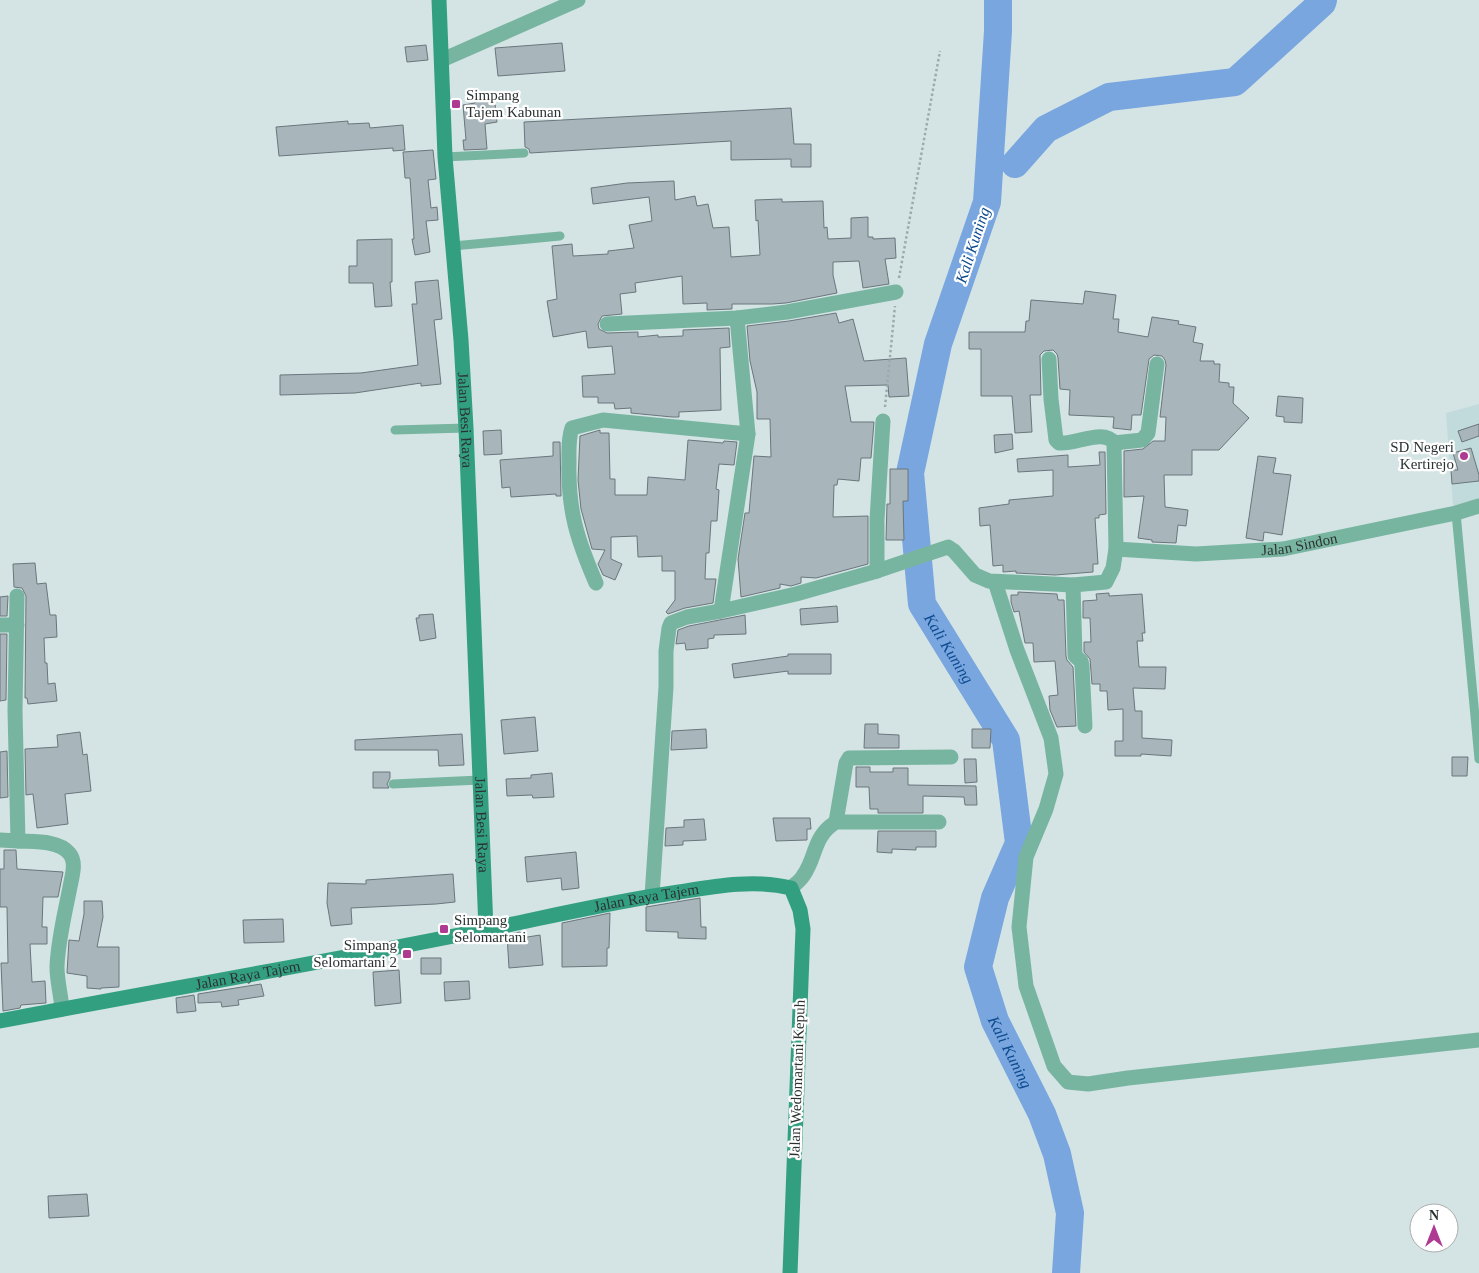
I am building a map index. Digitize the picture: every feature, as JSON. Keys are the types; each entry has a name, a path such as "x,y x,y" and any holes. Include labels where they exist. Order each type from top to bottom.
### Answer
{"main road":[{"name":"Jalan Besi Raya","path":"439,0 445,157 461,340 466,428 486,930"},
{"name":"Jalan Raya Tajem","path":"0,1021 486,930 652,896 706,887 753,883 791,888"},
{"name":"Jalan Wedomartani Kepuh","path":"790,1273 803,929 800,910 791,888"}],"street":[{"path":"442,60 578,0"},
{"path":"607,324 737,318 787,312 896,292"},
{"path":"721,611 748,434 737,318"},
{"path":"652,896 669,628 676,620 796,594 948,547 975,575 989,582 1073,585 1106,582 1114,568 1116,549 1114,442 1106,436 1067,444 1059,443 1056,440 1051,399 1050,358"},
{"path":"1114,442 1142,440 1148,433 1157,364"},
{"path":"596,583 580,546 573,519 569,478 569,438 572,428 603,420 748,434"},
{"path":"883,421 877,520 884,568"},
{"name":"Jalan Sindon","path":"1116,549 1196,554 1283,549 1456,513 1479,506"},
{"path":"995,582 1017,650 1051,738 1056,774 1046,809 1026,857 1019,927 1026,986 1054,1066 1068,1082 1088,1084 1479,1040"},
{"path":"1073,585 1075,656 1081,661 1082,666 1084,726"},
{"path":"17,596 15,710 18,841"},
{"path":"0,625 17,625"},
{"path":"836,822 846,763 849,758 951,757"},
{"path":"791,888 803,876 821,835 836,822 939,822"},
{"path":"0,840 49,843 62,847 70,853 73,860 73,872 60,939 57,968 62,1009"}],"lane":[{"path":"445,157 524,153"},
{"path":"453,246 560,236"},
{"path":"395,430 466,428"},
{"path":"1456,513 1479,760"},
{"path":"393,784 480,780"}],"path":[{"path":"883,421 896,292 940,51"}],"shaded area":[{"name":"SD Negeri Kertirejo","path":"1479,404 1479,499 1453,506 1446,413"}],"building":[{"path":"562,43 565,71 498,76 495,48"},
{"path":"426,45 428,60 407,62 405,47"},
{"path":"494,94 497,122 485,124 487,149 464,150 463,140 466,140 463,105 475,103 474,96"},
{"path":"791,108 794,144 811,144 811,167 791,167 791,159 731,160 731,141 530,153 529,149 525,147 524,122"},
{"path":"348,121 348,124 369,123 370,128 403,125 405,150 393,151 393,148 279,156 276,127"},
{"path":"433,150 436,179 428,180 431,208 437,207 438,220 426,221 430,252 415,255 412,239 414,239 410,178 405,178 403,152"},
{"path":"674,181 675,200 695,196 697,206 708,204 713,228 729,227 731,257 760,255 755,200 782,199 782,202 823,201 824,228 827,227 828,239 851,238 851,218 868,217 868,237 873,237 873,239 895,238 896,258 885,259 889,284 863,288 859,261 833,262 833,275 837,293 786,303 732,304 732,309 707,310 707,303 683,304 682,276 635,283 636,292 620,294 622,314 602,316 598,324 599,329 607,333 638,332 638,337 658,335 658,337 683,336 683,330 729,328 730,347 720,348 721,410 679,412 679,417 672,417 631,413 631,408 615,409 614,403 598,403 598,397 583,397 582,376 615,374 612,346 588,348 586,331 553,337 547,301 557,299 552,246 572,244 573,256 608,254 608,251 634,248 629,225 652,221 649,197 593,204 591,188 627,183"},
{"path":"392,239 392,282 390,282 392,306 375,307 373,283 349,283 349,266 357,266 357,240"},
{"path":"438,280 442,319 434,320 441,384 421,386 421,383 355,393 280,395 280,375 361,373 418,365 412,304 417,304 415,282"},
{"path":"1085,291 1116,295 1113,319 1119,319 1118,332 1148,337 1152,317 1179,321 1178,324 1196,327 1193,342 1203,344 1200,361 1214,361 1214,364 1220,364 1219,382 1229,383 1229,387 1234,387 1233,403 1249,418 1219,450 1192,450 1192,475 1164,475 1165,507 1188,510 1186,526 1178,525 1176,543 1152,542 1152,540 1138,538 1144,496 1124,497 1124,451 1143,449 1153,441 1165,441 1166,417 1160,417 1166,365 1162,356 1154,355 1149,359 1141,415 1132,415 1131,430 1113,428 1114,417 1069,415 1070,390 1060,389 1058,358 1053,350 1044,351 1040,355 1041,395 1030,395 1032,432 1015,433 1012,396 981,396 981,349 969,349 969,332 1025,332 1026,321 1029,321 1031,300 1083,304"},
{"path":"836,313 839,323 853,319 864,361 906,358 909,396 889,397 888,385 845,386 851,422 874,422 871,458 861,458 859,481 838,479 837,485 834,485 833,517 868,516 868,564 816,578 801,577 801,583 791,586 780,584 780,588 741,597 738,559 745,513 749,513 754,456 771,457 770,419 757,419 757,392 750,361 747,326"},
{"path":"1278,396 1303,398 1302,423 1284,422 1284,417 1276,416"},
{"path":"1479,424 1479,436 1462,442 1458,431"},
{"path":"501,430 502,454 484,455 483,431"},
{"path":"600,430 600,433 609,433 610,479 615,479 615,495 647,495 648,477 685,480 688,440 723,443 724,441 737,442 734,465 719,464 716,489 719,490 717,521 711,521 709,553 706,553 705,579 716,579 713,603 685,608 668,614 666,612 675,600 675,571 662,571 662,556 638,557 637,536 611,537 611,559 622,564 615,580 603,575 598,564 605,550 592,549 581,509 578,480 580,436"},
{"path":"1012,434 1013,449 995,453 994,435"},
{"path":"553,442 560,442 561,496 556,496 556,494 511,497 510,487 502,488 500,460 553,456"},
{"path":"1471,448 1479,481 1452,484 1451,470 1458,470 1453,453"},
{"path":"1099,452 1105,452 1106,514 1095,518 1098,564 1093,564 1093,572 1055,575 1016,573 1016,571 1003,572 1003,565 993,566 990,525 980,526 979,508 1009,504 1009,500 1053,496 1053,470 1018,472 1017,459 1068,455 1068,467 1100,465"},
{"path":"1258,456 1276,458 1273,473 1291,475 1282,535 1264,532 1263,541 1246,538"},
{"path":"890,469 908,469 908,501 903,501 904,540 886,540 887,504 890,504"},
{"path":"35,563 37,584 46,583 50,615 56,615 57,637 44,638 48,684 55,683 57,701 28,704 27,698 25,698 26,596 22,588 14,587 13,564"},
{"path":"1018,592 1057,594 1058,600 1064,600 1066,656 1073,667 1076,726 1057,727 1050,710 1049,696 1058,695 1055,661 1034,662 1033,643 1025,643 1019,611 1014,612 1011,602 1011,595 1018,595"},
{"path":"1109,593 1109,596 1142,594 1145,633 1142,633 1143,641 1137,641 1139,667 1166,667 1165,689 1133,688 1135,711 1142,711 1142,738 1172,740 1171,756 1141,754 1141,756 1115,756 1115,741 1123,741 1123,709 1108,710 1107,691 1100,691 1100,684 1092,684 1090,659 1084,652 1084,642 1091,642 1090,618 1083,618 1083,601 1097,600 1096,594"},
{"path":"8,596 7,616 0,616 0,597"},
{"path":"837,606 838,622 801,625 800,609"},
{"path":"433,614 436,638 420,641 416,618 419,618 419,615"},
{"path":"745,615 746,634 714,635 714,638 708,639 708,648 686,650 685,643 676,644 678,630 689,626"},
{"path":"0,634 7,634 6,700 0,701"},
{"path":"788,654 831,654 831,674 788,674 788,671 734,678 732,664 788,656"},
{"path":"535,717 538,751 504,754 501,720"},
{"path":"865,724 878,724 878,734 899,735 899,748 864,748"},
{"path":"706,729 707,748 671,750 672,731"},
{"path":"972,729 991,729 990,748 972,748"},
{"path":"80,732 83,755 87,754 91,791 65,794 68,824 37,828 33,794 26,795 25,749 58,747 57,735"},
{"path":"462,734 464,765 439,766 438,750 355,750 355,740"},
{"path":"7,751 8,797 0,798 0,752"},
{"path":"1452,757 1468,757 1467,776 1452,776"},
{"path":"964,759 976,759 977,782 965,783"},
{"path":"856,767 870,767 870,772 893,772 893,768 908,768 908,785 976,786 977,805 965,805 964,797 923,796 923,813 878,813 878,809 870,809 869,787 856,787"},
{"path":"373,772 390,772 387,784 389,788 373,788"},
{"path":"552,773 554,797 533,798 532,795 507,796 506,779 531,778 531,775"},
{"path":"773,818 810,818 811,829 807,829 807,840 776,841"},
{"path":"704,819 706,840 683,841 683,845 665,846 666,828 684,827 684,820"},
{"path":"878,831 936,831 936,847 916,847 916,850 892,849 892,853 877,852"},
{"path":"4,850 16,850 17,869 63,872 58,897 43,897 42,927 47,927 47,944 30,944 32,982 45,981 46,1003 21,1005 20,1008 3,1011 1,963 8,963 7,907 0,907 0,869 4,869"},
{"path":"576,852 579,888 562,890 561,878 527,882 525,857"},
{"path":"453,874 455,902 351,908 352,924 331,926 327,903 328,883 366,884 366,880"},
{"path":"700,898 701,927 706,927 706,939 678,938 678,932 646,931 646,907"},
{"path":"84,901 102,901 103,917 97,947 119,947 119,987 87,988 87,976 67,973 69,940 79,941 84,914"},
{"path":"610,913 607,966 562,967 562,923"},
{"path":"283,919 284,942 244,943 243,920"},
{"path":"520,932 521,938 540,935 543,965 509,968 507,935"},
{"path":"421,958 441,958 441,974 421,974"},
{"path":"399,970 401,1003 375,1006 373,972"},
{"path":"469,981 470,999 445,1001 444,982"},
{"path":"261,984 264,996 238,1000 239,1005 222,1007 221,1002 198,1003 198,994"},
{"path":"194,995 196,1011 177,1013 176,998"},
{"path":"87,1194 89,1216 49,1218 48,1196"}],"waterway":[{"name":"Kali Kuning","path":"998,0 998,31 987,202 938,344 910,473 922,604 1006,740 1019,843 995,898 978,967 995,1021 1042,1114 1057,1154 1070,1213 1066,1273"},
{"path":"1015,164 1046,129 1109,97 1235,82 1322,3 1323,0"}],"place":[{"name":"Simpang Tajem Kabunan","path":"456,104"},
{"name":"SD Negeri Kertirejo","path":"1464,456"},
{"name":"Simpang Selomartani","path":"444,929"},
{"name":"Simpang Selomartani 2","path":"407,954"}]}
